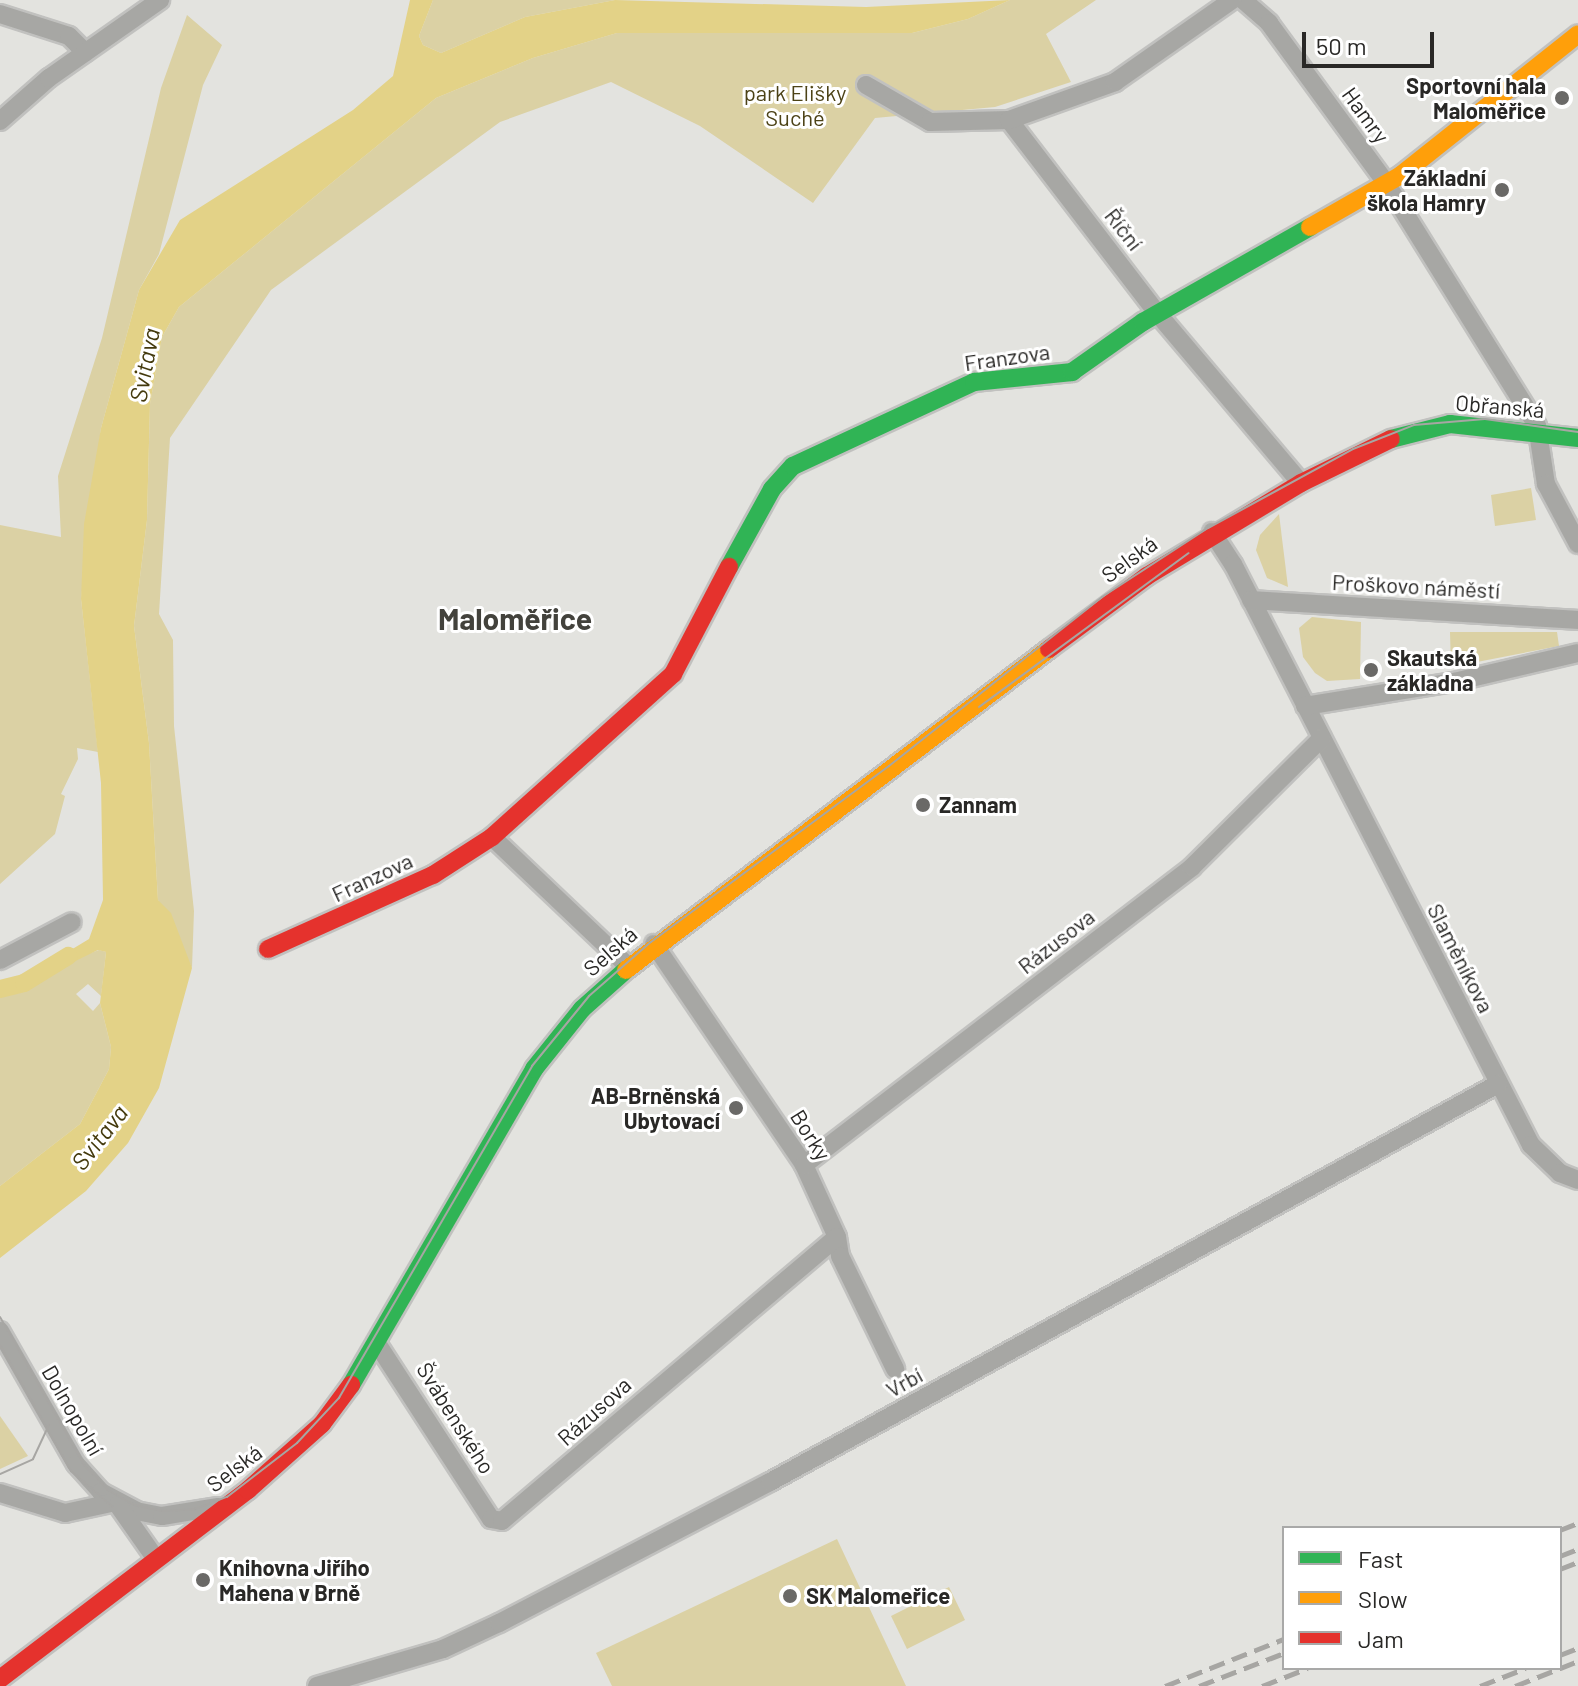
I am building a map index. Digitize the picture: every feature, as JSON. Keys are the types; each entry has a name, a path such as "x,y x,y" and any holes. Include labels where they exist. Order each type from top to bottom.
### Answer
{"main road":[{"name":"Franzova","path":"268,949 433,875 492,837 673,674 748,530 772,489 793,466 974,382 1072,372 1158,314 1386,183 1578,34"},
{"name":"Obřanská","path":"1419,429 1488,424 1578,438"},
{"name":"Selská","path":"0,1679 156,1559 322,1424 378,1345 534,1069 582,1009 628,966 1047,649 1212,532 1301,483 1419,429"}],"street":[{"path":"0,121 85,52 160,0"},
{"path":"866,85 930,122 1009,120 1115,82 1232,0"},
{"name":"Hamry","path":"1243,0 1269,23 1386,183 1540,432"},
{"path":"0,14 69,36 85,52"},
{"name":"Říční","path":"1009,120 1158,314 1301,483"},
{"path":"1540,432 1546,484 1571,514 1578,544"},
{"path":"1212,532 1322,738"},
{"name":"Proškovo náměstí","path":"1251,600 1578,620"},
{"path":"1305,706 1454,682 1578,653"},
{"name":"Slaměníkova","path":"1322,738 1531,1145 1560,1173 1578,1180"},
{"name":"Rázusova","path":"804,1165 1192,867 1322,738"},
{"path":"492,837 628,966"},
{"path":"0,960 72,922"},
{"name":"Borky","path":"654,944 804,1165 837,1237 840,1256 895,1369"},
{"name":"Vrbí","path":"317,1686 457,1644 900,1412 1498,1084"},
{"name":"Rázusova","path":"491,1519 502,1521 544,1490 611,1424 837,1237"},
{"name":"Dolnopolní","path":"0,1331 76,1464 116,1502 156,1559"},
{"name":"Švábenského","path":"378,1345 491,1519"},
{"path":"0,1493 65,1513 116,1502"},
{"name":"Dolnopolní","path":"116,1502 147,1514 175,1516 224,1504"}],"green space":[{"path":"433,0 615,0 525,17 441,53 423,45 419,36"},
{"name":"park Elišky Suché","path":"1010,0 1096,0 1046,34 1071,82 995,107 875,118 813,203 700,126 611,82 500,122 271,290 170,438 159,614 173,640 174,726 194,911 192,968 158,900 149,743 134,626 147,520 150,404 162,337 179,307 436,98 533,58 617,33 912,33 968,19"},
{"path":"187,15 222,45 203,85 159,254 139,290 101,428 81,599 98,752 77,748 78,759 61,794 65,796 55,834 0,884 0,525 61,537 58,476 102,338 161,88"},
{"path":"1531,488 1536,520 1495,526 1491,495"},
{"path":"1279,514 1288,587 1267,578 1256,550 1260,535"},
{"path":"1312,617 1361,622 1360,679 1327,681 1315,673 1303,657 1299,628"},
{"path":"1450,632 1557,632 1559,646 1451,667"},
{"path":"99,950 106,952 101,996 88,984 76,994 93,1011 100,1003 111,1047 109,1069 80,1124 0,1186 0,995 27,990 60,964"},
{"path":"0,1416 28,1456 0,1469"},
{"name":"SK Malomeřice","path":"837,1539 906,1686 612,1686 596,1653"},
{"path":"949,1587 965,1620 907,1649 891,1616"}],"water":[{"name":"Svitava","path":"410,0 433,0 419,36 423,45 441,53 525,17 615,0 866,7 1010,0 968,19 912,33 617,33 533,58 436,98 179,307 162,337 150,404 147,520 134,626 149,743 158,900 171,913 192,968 159,1088 128,1143 86,1191 0,1258 0,1186 80,1124 109,1069 111,1047 100,1003 106,952 98,950 51,973 46,965 89,939 103,900 101,783 81,599 84,524 101,428 139,290 180,220 353,110 393,76"}],"waterway":[{"path":"0,989 24,983 68,956"}],"tram line":[{"path":"0,1317 84,1465 108,1490 134,1505 162,1511 195,1509 227,1497 297,1443 339,1398 532,1066 589,996 651,942 889,766 1102,597 1208,528 1353,449 1414,425 1485,419 1578,432"},
{"path":"979,707 1189,553"},
{"path":"0,1345 71,1471 113,1507"},
{"path":"0,1474 33,1459 49,1424"}],"railway":[{"path":"1562,1529 1578,1523"},
{"path":"1562,1555 1578,1549"},
{"path":"1562,1568 1578,1562"},
{"path":"1165,1686 1282,1640"},
{"path":"1562,1654 1578,1648"},
{"path":"1199,1686 1282,1654"},
{"path":"1562,1667 1578,1661"},
{"path":"1262,1686 1303,1670"},
{"path":"1480,1686 1521,1670"},
{"path":"1515,1686 1555,1670"}],"traffic: fast":[{"path":"729,567 772,489 793,466 974,382 1072,372 1143,322 1310,227"},
{"path":"1391,439 1450,424 1578,438"},
{"path":"351,1385 534,1069 582,1009 626,970"}],"traffic: slow":[{"path":"1310,227 1401,175 1578,34"},
{"path":"626,970 1049,649"}],"traffic: jam":[{"path":"1049,649 1147,576 1301,483 1391,439"},
{"path":"268,949 433,875 492,837 673,674 729,567"},
{"path":"0,1679 248,1490 322,1424 351,1385"}],"place":[{"name":"Sportovní hala Maloměřice","path":"1562,98"},
{"name":"Základní škola Hamry","path":"1502,190"},
{"name":"Skautská základna","path":"1371,670"},
{"name":"Zannam","path":"923,805"},
{"name":"AB-Brněnská Ubytovací","path":"736,1108"},
{"name":"Knihovna Jiřího Mahena v Brně","path":"203,1580"},
{"name":"SK Malomeřice","path":"790,1596"}],"district":[{"name":"Maloměřice","path":"515,618"}]}
